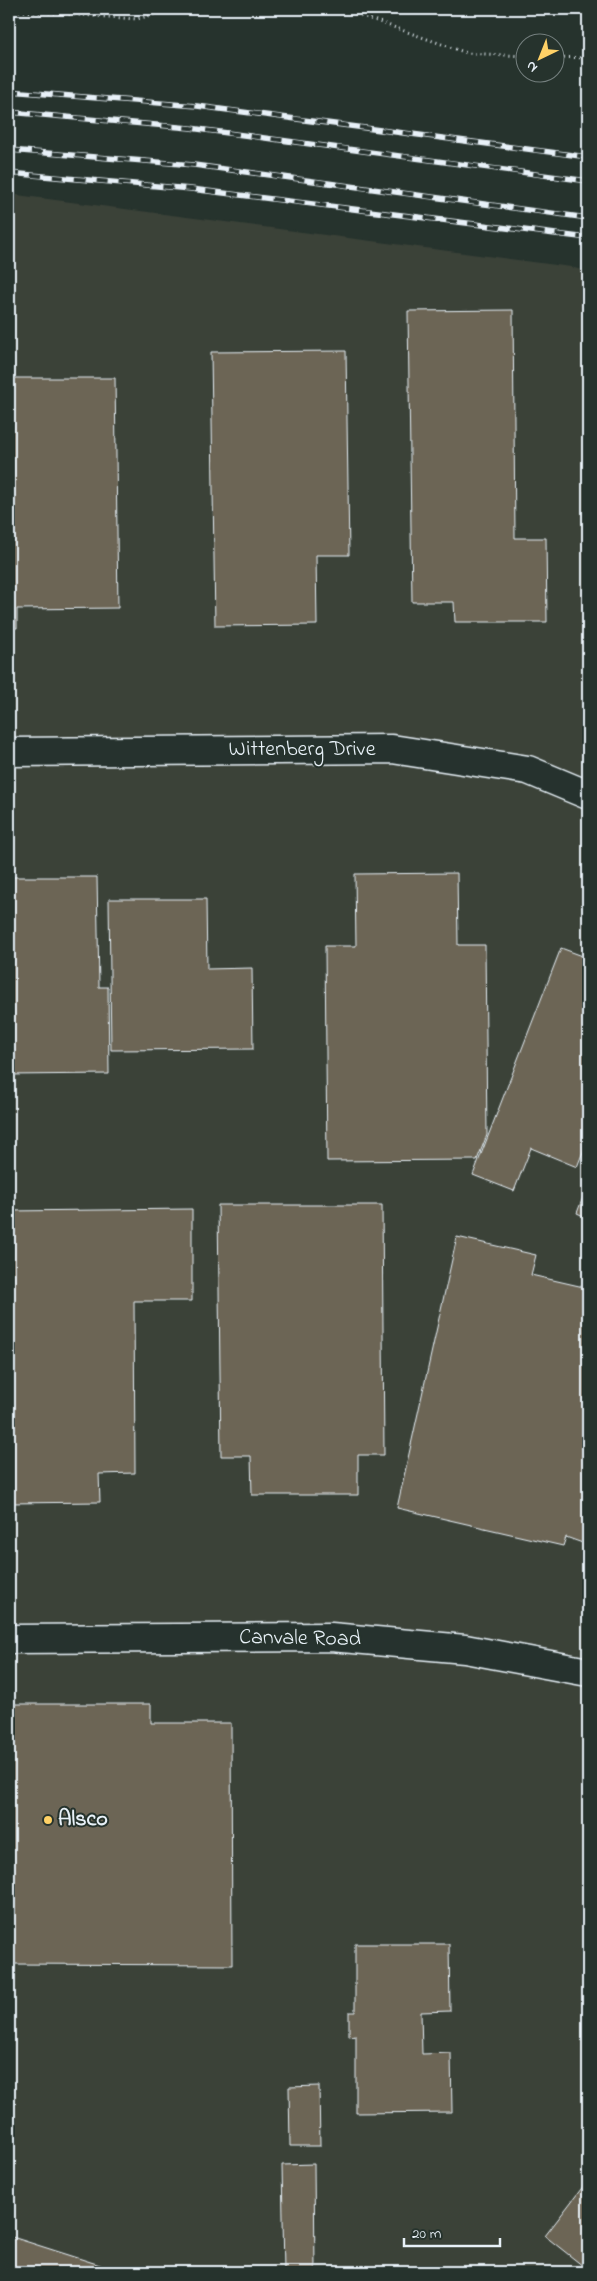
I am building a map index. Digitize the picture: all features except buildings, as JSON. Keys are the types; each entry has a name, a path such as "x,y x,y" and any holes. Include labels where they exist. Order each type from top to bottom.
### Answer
{"street":[{"name":"Wittenberg Drive","path":"9,752 392,749 528,770 588,795"},
{"name":"Canvale Road","path":"9,1639 331,1637 465,1649 588,1672"}],"path":[{"path":"9,10 137,19 174,9"},
{"path":"342,9 467,53 514,55"},
{"path":"564,57 588,58"}],"shaded area":[{"path":"9,194 571,267 588,272 588,2272 9,2272"}],"railway":[{"path":"9,91 197,106 588,157"},
{"path":"9,112 190,128 588,181"},
{"path":"9,150 194,165 588,218"},
{"path":"9,173 191,189 588,238"}],"place":[{"name":"Alsco","path":"48,1820"}]}
